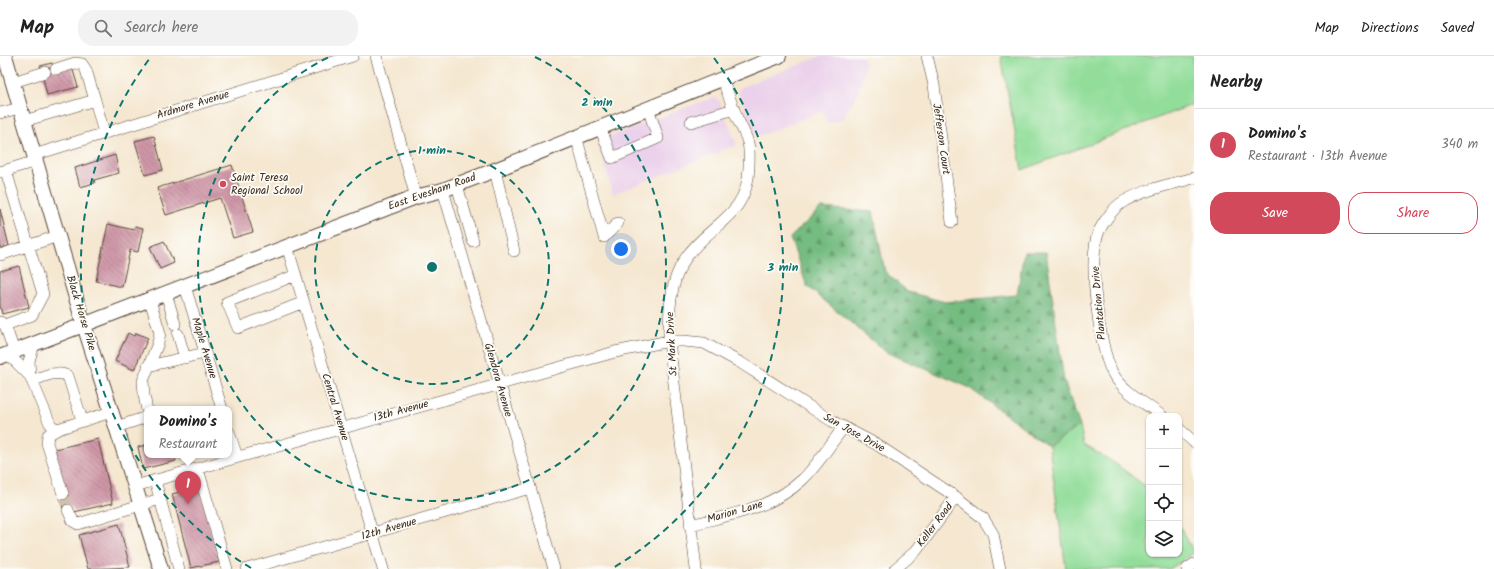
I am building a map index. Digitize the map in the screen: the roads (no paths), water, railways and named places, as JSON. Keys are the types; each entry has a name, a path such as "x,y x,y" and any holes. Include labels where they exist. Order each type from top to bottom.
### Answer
{"main road":[{"name":"Black Horse Pike","path":"5,56 84,325 160,569"},
{"name":"East Evesham Road","path":"7,354 416,197 457,185 576,136 779,56"}],"street":[{"name":"Ardmore Avenue","path":"3,172 35,158 104,133 353,56"},
{"path":"376,56 416,197"},
{"name":"Jefferson Court","path":"927,56 934,85 952,222"},
{"path":"12,82 75,63 82,64 86,70 104,133"},
{"name":"St Mark Drive","path":"692,568 690,525 669,341 669,311 675,281 684,261 692,249 740,203 746,192 749,175 748,142 722,78"},
{"path":"0,114 22,114 95,100"},
{"path":"600,127 612,158 658,138 648,108"},
{"path":"691,122 734,109"},
{"path":"576,136 604,237 618,223"},
{"path":"495,170 514,251"},
{"path":"3,172 29,246 43,294 32,315 2,323 7,354 31,379"},
{"name":"Plantation Drive","path":"1158,413 1124,386 1113,372 1105,353 1095,286 1095,248 1100,231 1120,205 1149,191 1194,178"},
{"path":"457,185 473,241"},
{"name":"Glendora Avenue","path":"443,190 554,569"},
{"path":"0,255 58,236"},
{"name":"Central Avenue","path":"287,246 383,569"},
{"path":"296,275 227,302 238,328 304,302"},
{"name":"Maple Avenue","path":"185,286 221,406"},
{"path":"166,293 185,358"},
{"path":"146,406 143,381 158,343 160,333 150,300"},
{"name":"13th Avenue","path":"135,486 615,352 669,341"},
{"name":"San Jose Drive","path":"669,341 704,343 741,363 844,427 876,444 956,497 983,518 993,534 1000,569"},
{"path":"34,344 29,361 31,379 51,426 58,429"},
{"path":"148,366 205,353"},
{"path":"31,379 49,374 61,373 68,376 82,420"},
{"path":"63,494 47,444 48,435 58,429 82,420 111,412"},
{"path":"116,427 144,419"},
{"name":"Marion Lane","path":"690,525 761,506 783,495 803,479 844,427"},
{"path":"1182,432 1194,442"},
{"path":"232,443 236,457"},
{"path":"198,469 227,569"},
{"path":"155,480 178,567 167,569"},
{"name":"12th Avenue","path":"247,569 530,488"},
{"name":"Keller Road","path":"895,569 916,551 956,497"},
{"path":"68,510 73,521 78,524 160,499"},
{"path":"1186,569 1194,564"}],"tunnel":[{"path":"63,494 68,510"}],"place":[{"name":"Saint Teresa Regional School","path":"223,184"},
{"name":"Domino's","path":"188,504"}]}
